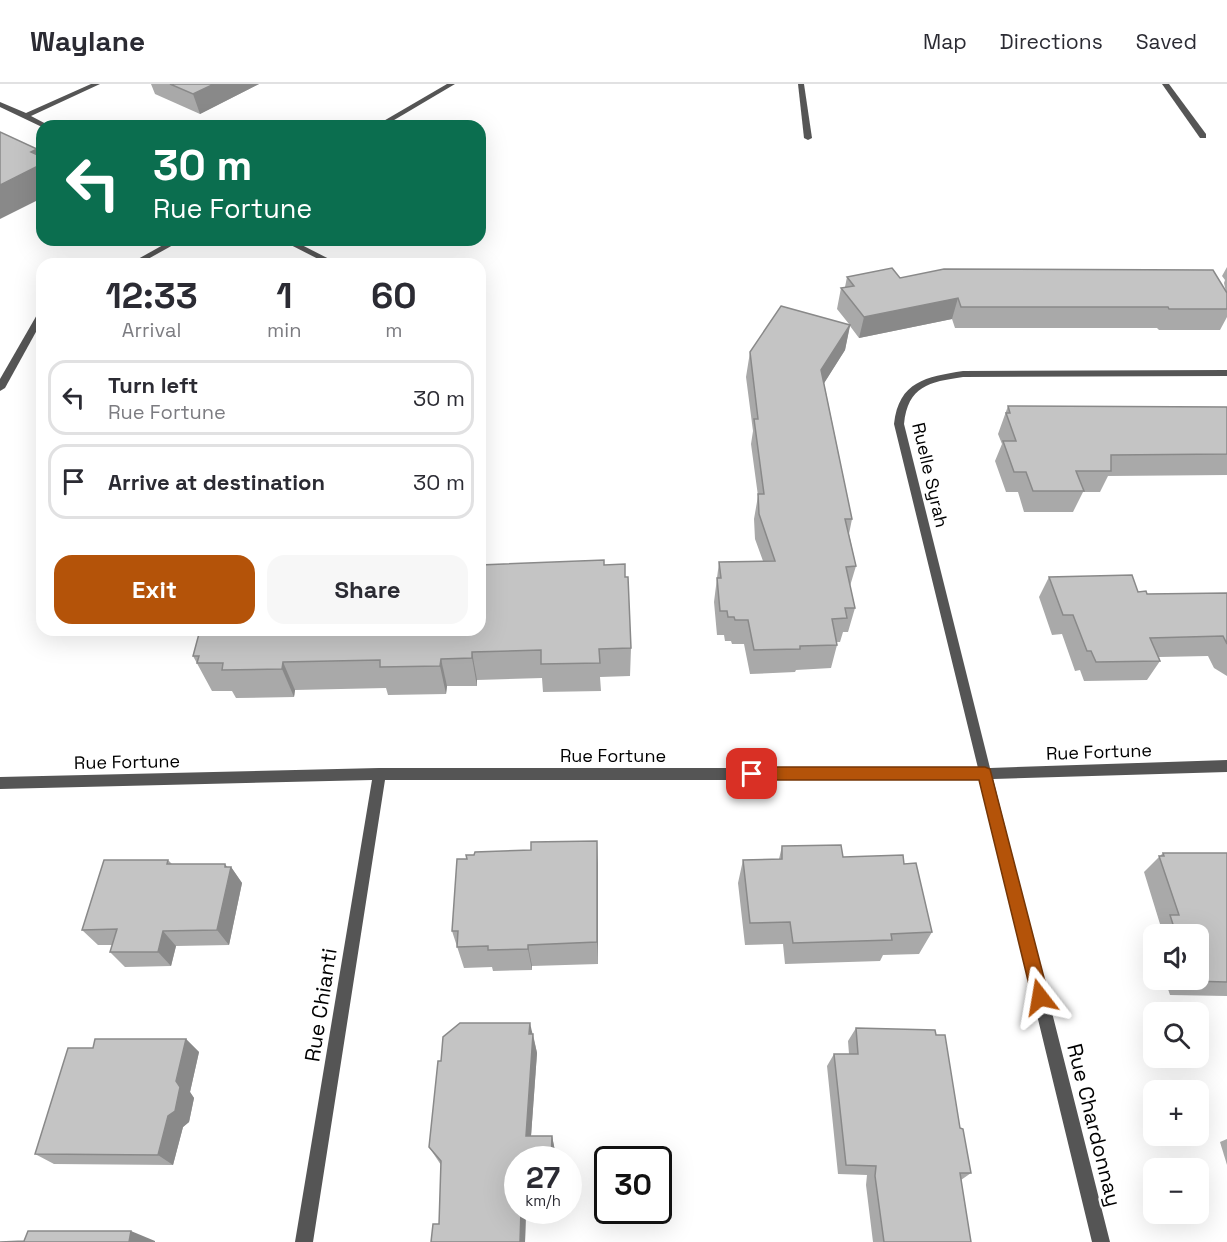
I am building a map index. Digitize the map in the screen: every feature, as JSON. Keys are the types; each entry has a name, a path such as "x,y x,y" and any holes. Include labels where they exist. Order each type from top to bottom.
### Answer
{"street":[{"path":"26,116 97,84"},
{"path":"389,120 452,84"},
{"path":"801,84 808,138"},
{"path":"1165,84 1203,136"},
{"path":"0,104 36,121"},
{"path":"144,258 167,246"},
{"path":"298,246 322,258"},
{"path":"0,388 36,324"},
{"name":"Ruelle Syrah","path":"985,774 899,424 900,410 905,398 925,382 963,374 1227,373"},
{"name":"Rue Fortune","path":"0,783 379,774 985,774 1227,766"},
{"name":"Rue Chianti","path":"304,1242 379,774"},
{"name":"Rue Chardonnay","path":"985,774 1101,1242"}],"building":[{"path":"170,84 214,84 193,94"},
{"path":"0,132 36,149 31,152 36,154 36,167 0,185"},
{"path":"892,268 900,278 944,269 1213,270 1227,293 1227,309 961,307 958,298 864,317 841,288 854,286 847,277"},
{"path":"781,306 850,325 821,370 852,519 845,519 856,566 846,567 855,608 845,608 847,618 832,619 837,645 754,650 748,620 735,620 734,617 728,617 727,611 720,611 717,578 721,578 719,562 775,561 759,514 758,494 764,494 754,419 758,419 750,352"},
{"path":"1008,406 1227,407 1227,454 1111,455 1111,471 1076,471 1084,491 1033,491 1026,472 1014,472 1003,441 1016,441 1006,413 1010,413"},
{"path":"604,560 604,565 625,564 625,577 628,577 631,648 599,649 600,663 541,664 541,650 472,652 472,658 441,659 440,666 380,667 380,660 283,662 282,669 222,670 223,663 197,663 199,656 193,656 198,636 486,636 486,565"},
{"path":"1132,575 1138,592 1146,591 1147,594 1227,593 1227,644 1223,636 1150,638 1160,661 1096,662 1091,651 1087,651 1073,615 1063,615 1049,577"},
{"path":"597,841 597,942 528,945 528,949 488,950 488,946 457,947 458,931 452,931 457,859 467,859 466,855 474,855 475,852 531,850 531,842"},
{"path":"841,845 843,857 903,855 904,864 916,863 932,932 891,934 892,940 793,943 790,922 750,923 743,860 782,859 782,846"},
{"path":"1163,853 1227,853 1227,982 1209,982 1209,924 1173,924 1170,915 1179,915 1159,856 1164,856"},
{"path":"104,860 168,860 167,864 225,864 225,867 231,867 217,930 163,931 158,952 110,952 117,929 82,930"},
{"path":"460,1023 530,1023 529,1034 533,1034 526,1136 552,1136 552,1146 504,1146 504,1224 521,1224 520,1242 431,1242 433,1224 439,1224 441,1161 429,1147 438,1061 441,1061 443,1037"},
{"path":"856,1028 935,1030 936,1035 945,1035 960,1128 963,1129 971,1173 960,1173 971,1242 884,1242 875,1176 876,1166 846,1165 834,1054 858,1054"},
{"path":"95,1039 186,1039 176,1081 180,1087 175,1111 168,1116 158,1155 35,1154 68,1048 93,1048"},
{"path":"28,1231 131,1231 129,1242 0,1242 24,1241"}],"route":[{"path":"752,774 985,774 1040,997"}]}
